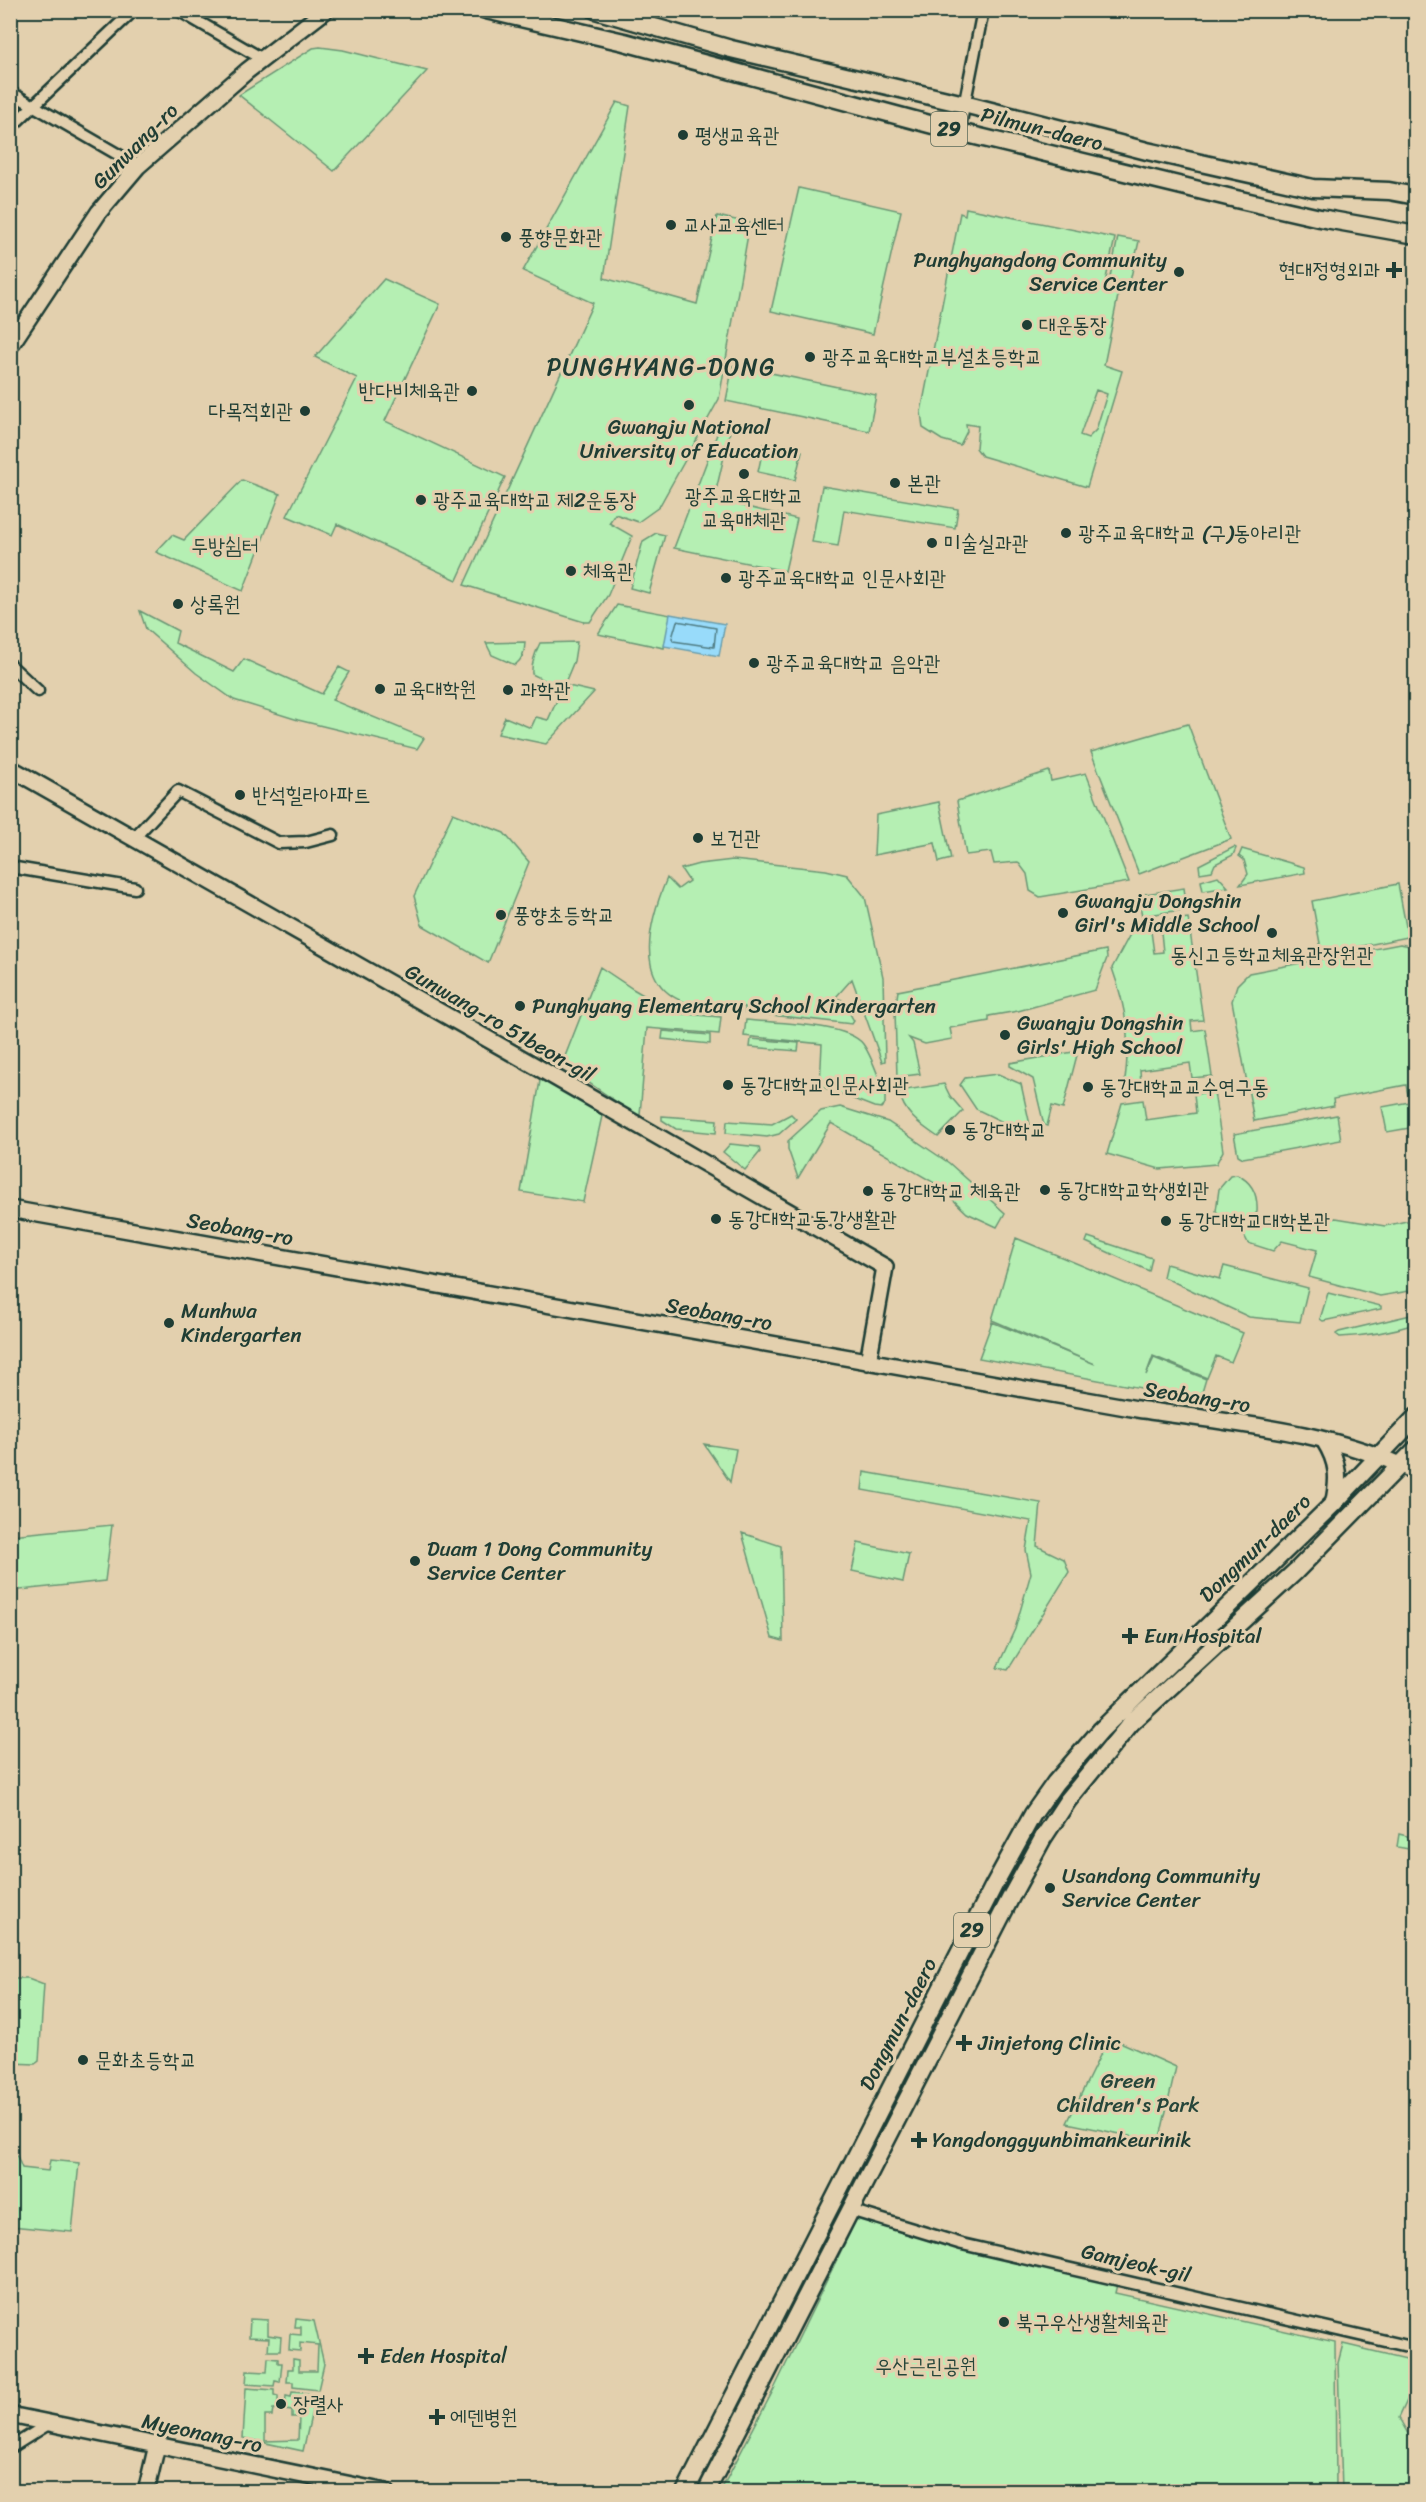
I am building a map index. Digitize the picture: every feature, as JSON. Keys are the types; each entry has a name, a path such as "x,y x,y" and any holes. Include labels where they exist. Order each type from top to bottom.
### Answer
{"main road":[{"name":"Gunwang-ro","path":"10,346 99,212 138,166 261,58 326,10"},
{"name":"Pilmun-daero","path":"486,10 624,42 959,132 1320,218 1416,235"},
{"name":"Pilmun-daero","path":"595,10 731,48 1138,149 1313,189 1389,191 1416,196"},
{"name":"Gunwang-ro 51beon-gil","path":"10,768 537,1066 885,1268 868,1362"},
{"name":"Seobang-ro","path":"10,1209 868,1362 1127,1407 1294,1433 1380,1456 1408,1468"},
{"name":"Dongmun-daero","path":"685,2492 989,1895 1033,1814 1055,1783 1108,1722 1334,1504 1416,1417"},
{"path":"1325,1442 1336,1461 1338,1471 1334,1504"},
{"name":"Dongmun-daero","path":"706,2492 1012,1893 1043,1838 1068,1800 1131,1723 1408,1468 1416,1449"},
{"name":"Myeonang-ro","path":"10,2415 386,2492"},
{"path":"146,2492 157,2445"}],"street":[{"path":"10,128 35,107 134,10"},
{"path":"178,10 261,58"},
{"path":"959,132 983,10"},
{"path":"10,92 138,166"},
{"path":"10,665 38,691"},
{"path":"134,838 178,791 279,843 306,842 333,835"},
{"path":"10,867 135,888"},
{"name":"Gamjeok-gil","path":"850,2210 962,2244 1416,2348"},
{"path":"10,2448 50,2423"}],"green space":[{"path":"313,48 343,50 427,71 334,171 239,95"},
{"path":"617,102 630,106 604,278 697,304 717,216 750,223 719,399 659,507 638,522 615,514 609,523 632,536 608,595 590,622 584,622 464,585 593,303 523,271"},
{"path":"799,188 901,211 873,334 771,311"},
{"name":"대운동장","path":"966,208 1115,238 1105,283 1120,286 1104,365 1122,371 1087,487 982,456 976,448 978,426 966,424 967,431 960,445 942,440 923,428 921,412 960,213 965,215","holes":["1096,390 1107,394 1096,430 1088,438 1080,435"]},
{"path":"1118,237 1139,241 1129,286 1109,282"},
{"path":"384,279 440,304 385,421 505,477 457,580 337,524 332,535 287,516 357,378 315,357"},
{"path":"733,365 876,395 869,431 726,401"},
{"path":"731,427 714,499 797,519 785,571 674,548 719,429"},
{"path":"764,444 802,451 795,480 758,472"},
{"name":"두방쉼터","path":"242,480 280,494 243,591 156,552 172,535 184,540"},
{"path":"822,486 958,509 955,528 844,510 838,546 812,542"},
{"path":"656,533 665,535 649,593 630,588 643,541"},
{"path":"617,605 671,615 664,648 598,634"},
{"path":"140,611 178,631 175,643 234,672 244,659 322,694 339,667 349,672 332,700 424,738 417,749 298,720 234,700 196,673 146,629"},
{"path":"525,642 523,655 515,665 492,655 486,643"},
{"path":"577,642 574,661 564,685 594,692 546,744 498,734 505,717 531,728 536,717 548,720 562,689 532,674 535,654 540,643"},
{"path":"1188,724 1231,839 1139,874 1091,752"},
{"path":"1049,771 1051,781 1086,773 1129,882 1040,897 1030,891 1027,874 1018,862 994,864 991,852 966,855 957,801"},
{"path":"939,802 951,859 939,862 935,843 874,855 876,815"},
{"path":"453,813 504,833 529,862 488,963 422,925 414,896"},
{"path":"1236,848 1233,855 1215,864 1212,871 1200,873 1199,865"},
{"path":"1242,849 1304,867 1305,873 1240,885 1248,874 1244,860 1239,856"},
{"path":"733,860 826,870 847,875 865,897 883,977 885,1061 882,1062 852,979 835,998 842,1000 854,1021 852,1024 745,1012 745,1007 720,1005 719,1008 691,1004 671,995 658,981 651,964 650,945 652,923 667,878 678,889 689,881 681,869 699,864"},
{"path":"1218,876 1228,887 1203,891 1201,881"},
{"path":"1398,884 1408,937 1322,954 1312,901"},
{"path":"1184,888 1187,909 1142,916 1138,895"},
{"path":"1188,918 1203,1020 1191,1021 1192,1031 1205,1029 1212,1076 1192,1078 1190,1063 1140,1070 1141,1084 1124,1086 1127,1054 1126,1026 1112,968 1134,927 1150,924 1154,953 1163,952 1160,922"},
{"path":"1400,944 1415,947 1415,1099 1409,1100 1406,1085 1333,1099 1334,1106 1254,1121 1232,1001 1237,985 1249,973"},
{"path":"1106,950 1107,958 1095,990 1018,1011 989,1016 989,1021 950,1028 952,1039 925,1044 909,1038 913,1043 920,1074 897,1077 895,1011 898,991"},
{"path":"600,967 674,1013 721,1017 719,1034 647,1028 640,1115 637,1116 562,1064"},
{"path":"746,1020 809,1025 854,1037 863,1044 873,1062 885,1095 885,1104 881,1108 874,1107 820,1086 822,1044 744,1036"},
{"path":"663,1031 710,1035 710,1044 662,1039"},
{"path":"751,1039 799,1043 798,1051 750,1047"},
{"path":"1073,1052 1077,1055 1063,1109 1052,1106 1047,1126 1044,1125 1033,1079 1010,1066 1010,1063"},
{"path":"542,1069 604,1107 583,1202 521,1192"},
{"path":"998,1074 1021,1084 1030,1125 1025,1131 976,1109 960,1085 965,1078"},
{"path":"944,1084 950,1096 963,1111 938,1137 908,1112 899,1091"},
{"path":"1214,1092 1223,1151 1216,1164 1160,1169 1107,1154 1122,1103 1143,1100 1146,1120 1196,1113 1194,1094"},
{"path":"1415,1101 1415,1127 1387,1132 1382,1107"},
{"path":"840,1107 888,1122 949,1163 1005,1213 997,1227 967,1213 938,1185 831,1123 798,1178 788,1149 788,1141 821,1111"},
{"path":"791,1114 796,1119 779,1134 767,1137 726,1133 727,1121 772,1124"},
{"path":"1337,1115 1341,1140 1243,1158 1238,1155 1234,1134"},
{"path":"662,1116 717,1120 716,1133 676,1129 662,1120"},
{"path":"730,1144 759,1147 760,1152 745,1170 723,1152"},
{"path":"1237,1175 1251,1185 1257,1200 1257,1212 1250,1220 1257,1217 1286,1223 1336,1218 1385,1226 1415,1219 1415,1290 1380,1296 1309,1277 1317,1250 1282,1241 1273,1251 1248,1243 1239,1225 1241,1224 1225,1221 1216,1211 1219,1189 1230,1176"},
{"path":"1088,1237 1152,1258 1149,1271 1086,1242"},
{"path":"1016,1238 1243,1333 1231,1362 1216,1356 1207,1378 1153,1356 1146,1375 1154,1358 1206,1379 1200,1399 979,1358 992,1322 1095,1364 992,1320"},
{"path":"1166,1264 1220,1279 1224,1266 1308,1288 1300,1322 1249,1317 1163,1277"},
{"path":"1328,1293 1381,1306 1381,1309 1323,1321 1320,1319"},
{"path":"1415,1314 1415,1324 1396,1329 1340,1337 1336,1334 1339,1332"},
{"path":"704,1444 736,1449 730,1482"},
{"path":"864,1472 1041,1503 1037,1546 1064,1559 1069,1572 1008,1670 997,1668 1015,1629 1031,1573 1026,1550 1031,1521 862,1490"},
{"path":"112,1525 105,1581 11,1591 11,1535"},
{"path":"742,1533 781,1546 783,1641 772,1638"},
{"path":"858,1543 909,1554 903,1582 852,1571"},
{"path":"1399,1834 1415,1838 1415,1850 1397,1847"},
{"path":"10,1978 28,1978 44,1984 39,2061 35,2064 11,2063"},
{"name":"Green Children's Park","path":"1109,2037 1176,2067 1159,2142 1067,2123"},
{"path":"10,2156 17,2156 22,2168 48,2171 50,2160 79,2163 72,2232 11,2226"},
{"name":"우산근린공원","path":"857,2218 1117,2284 1115,2293 1335,2342 1336,2491 720,2492 775,2387"},
{"path":"250,2319 268,2320 268,2335 281,2337 280,2351 268,2351 269,2338 249,2337"},
{"path":"296,2319 314,2321 324,2364 318,2390 293,2387 293,2382 287,2382 288,2369 293,2369 293,2359 299,2360 299,2371 317,2371 318,2345 300,2343 300,2351 289,2350 290,2334 301,2335 301,2327 295,2327"},
{"path":"1343,2344 1415,2361 1415,2383 1399,2418 1415,2446 1415,2491 1342,2491 1338,2363"},
{"path":"268,2358 278,2359 278,2363 282,2363 280,2382 275,2381 274,2386 246,2384 247,2371 267,2372"},
{"path":"246,2388 274,2390 274,2395 278,2396 278,2409 273,2409 272,2416 265,2416 265,2441 298,2440 299,2417 292,2417 292,2411 285,2410 286,2396 291,2397 292,2392 316,2394 303,2451 243,2438"}],"water":[{"path":"670,614 725,624 719,656 664,646"}],"place":[{"name":"평생교육관","path":"683,135"},
{"name":"교사교육센터","path":"671,225"},
{"name":"풍향문화관","path":"506,237"},
{"name":"현대정형외과","path":"1394,270"},
{"name":"Punghyangdong Community Service Center","path":"1179,272"},
{"name":"대운동장","path":"1027,325"},
{"name":"광주교육대학교부설초등학교","path":"810,357"},
{"name":"반다비체육관","path":"472,391"},
{"name":"Gwangju National University of Education","path":"689,405"},
{"name":"다목적회관","path":"305,411"},
{"name":"광주교육대학교 교육매체관","path":"744,474"},
{"name":"본관","path":"895,483"},
{"name":"광주교육대학교 제2운동장","path":"421,500"},
{"name":"광주교육대학교 (구)동아리관","path":"1066,533"},
{"name":"미술실과관","path":"932,543"},
{"name":"체육관","path":"571,571"},
{"name":"광주교육대학교 인문사회관","path":"726,578"},
{"name":"상록원","path":"178,604"},
{"name":"광주교육대학교 음악관","path":"754,663"},
{"name":"교육대학원","path":"380,689"},
{"name":"과학관","path":"508,690"},
{"name":"반석힐라아파트","path":"240,795"},
{"name":"보건관","path":"698,838"},
{"name":"Gwangju Dongshin Girl's Middle School","path":"1063,913"},
{"name":"풍향초등학교","path":"501,915"},
{"name":"동신고등학교체육관장원관","path":"1272,933"},
{"name":"Punghyang Elementary School Kindergarten","path":"520,1006"},
{"name":"Gwangju Dongshin Girls' High School","path":"1005,1035"},
{"name":"동강대학교인문사회관","path":"728,1085"},
{"name":"동강대학교교수연구동","path":"1088,1087"},
{"name":"동강대학교","path":"950,1130"},
{"name":"동강대학교학생회관","path":"1045,1190"},
{"name":"동강대학교 체육관","path":"868,1191"},
{"name":"동강대학교동강생활관","path":"716,1219"},
{"name":"동강대학교대학본관","path":"1166,1221"},
{"name":"Munhwa Kindergarten","path":"169,1323"},
{"name":"Duam 1 Dong Community Service Center","path":"415,1561"},
{"name":"Eun Hospital","path":"1130,1636"},
{"name":"Usandong Community Service Center","path":"1050,1888"},
{"name":"Jinjetong Clinic","path":"964,2043"},
{"name":"문화초등학교","path":"83,2060"},
{"name":"Yangdonggyunbimankeurinik","path":"919,2140"},
{"name":"북구우산생활체육관","path":"1004,2322"},
{"name":"Eden Hospital","path":"366,2356"},
{"name":"장렬사","path":"281,2404"},
{"name":"에덴병원","path":"437,2417"}],"district":[{"name":"PUNGHYANG-DONG","path":"661,367"}]}
